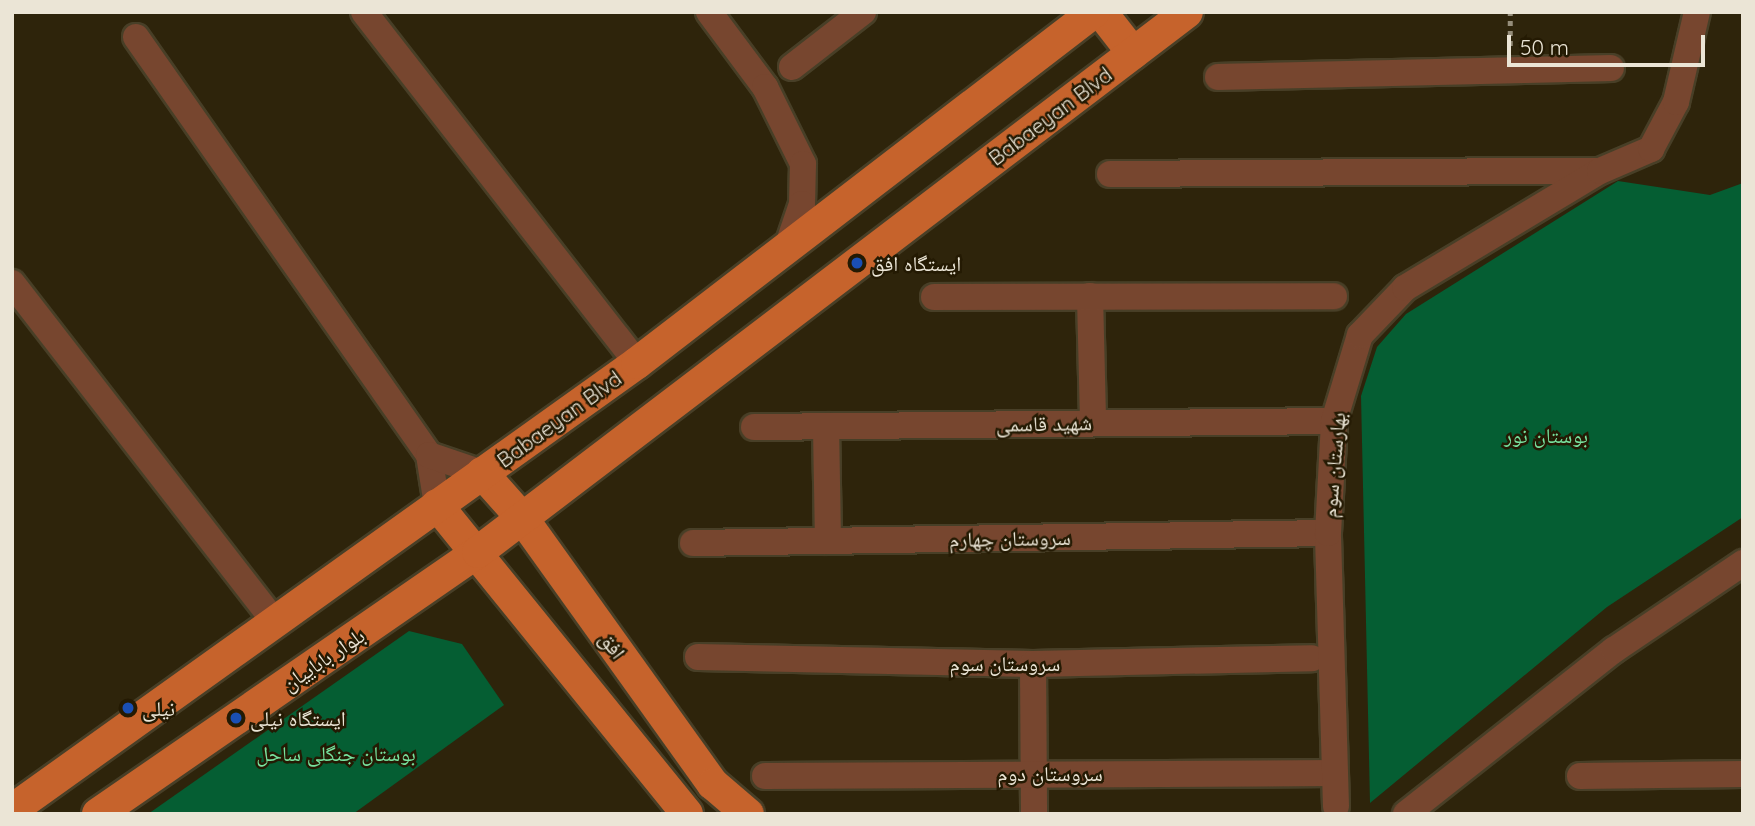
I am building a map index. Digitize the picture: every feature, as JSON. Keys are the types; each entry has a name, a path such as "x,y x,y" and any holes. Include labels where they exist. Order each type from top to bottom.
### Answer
{"main road":[{"name":"Babaeyan Blvd","path":"12,810 273,620 637,363 1094,12"},
{"path":"1101,12 1133,53"},
{"name":"Babaeyan Blvd","path":"478,552 1187,12"},
{"name":"افق","path":"482,473 523,519 713,784 748,814"},
{"path":"437,505 478,552 687,814"},
{"name":"بلوار باباییان","path":"98,814 478,552"}],"street":[{"path":"364,12 637,363"},
{"path":"709,12 765,87 803,164 802,204 787,248"},
{"path":"792,67 863,12"},
{"name":"بهارستان سوم","path":"1336,806 1328,533 1334,421 1360,335 1378,309 1600,172 1651,149 1667,127 1697,12"},
{"path":"136,37 429,455 437,505"},
{"path":"1218,77 1611,68"},
{"path":"1110,174 1600,172"},
{"path":"12,283 273,620"},
{"path":"1090,296 1093,423"},
{"path":"934,297 1334,296"},
{"name":"شهید قاسمی","path":"754,427 1334,421"},
{"path":"826,426 828,541"},
{"path":"429,455 482,473"},
{"name":"سروستان چهارم","path":"693,543 1328,533"},
{"path":"1406,814 1614,650 1743,563"},
{"name":"سروستان سوم","path":"698,657 1033,664 1312,658"},
{"path":"1033,664 1034,814"},
{"name":"سروستان دوم","path":"765,776 1335,773"},
{"path":"1580,776 1743,774"}],"green space":[{"name":"بوستان نور","path":"1618,181 1710,195 1743,183 1743,517 1607,607 1370,803 1361,396 1377,347 1406,314"},
{"name":"بوستان جنگلی ساحل","path":"409,631 462,644 504,705 353,814 148,814"}],"place":[{"name":"ایستگاه افق","path":"857,263"},
{"name":"نیلی","path":"128,708"},
{"name":"ایستگاه نیلی","path":"236,718"}]}
